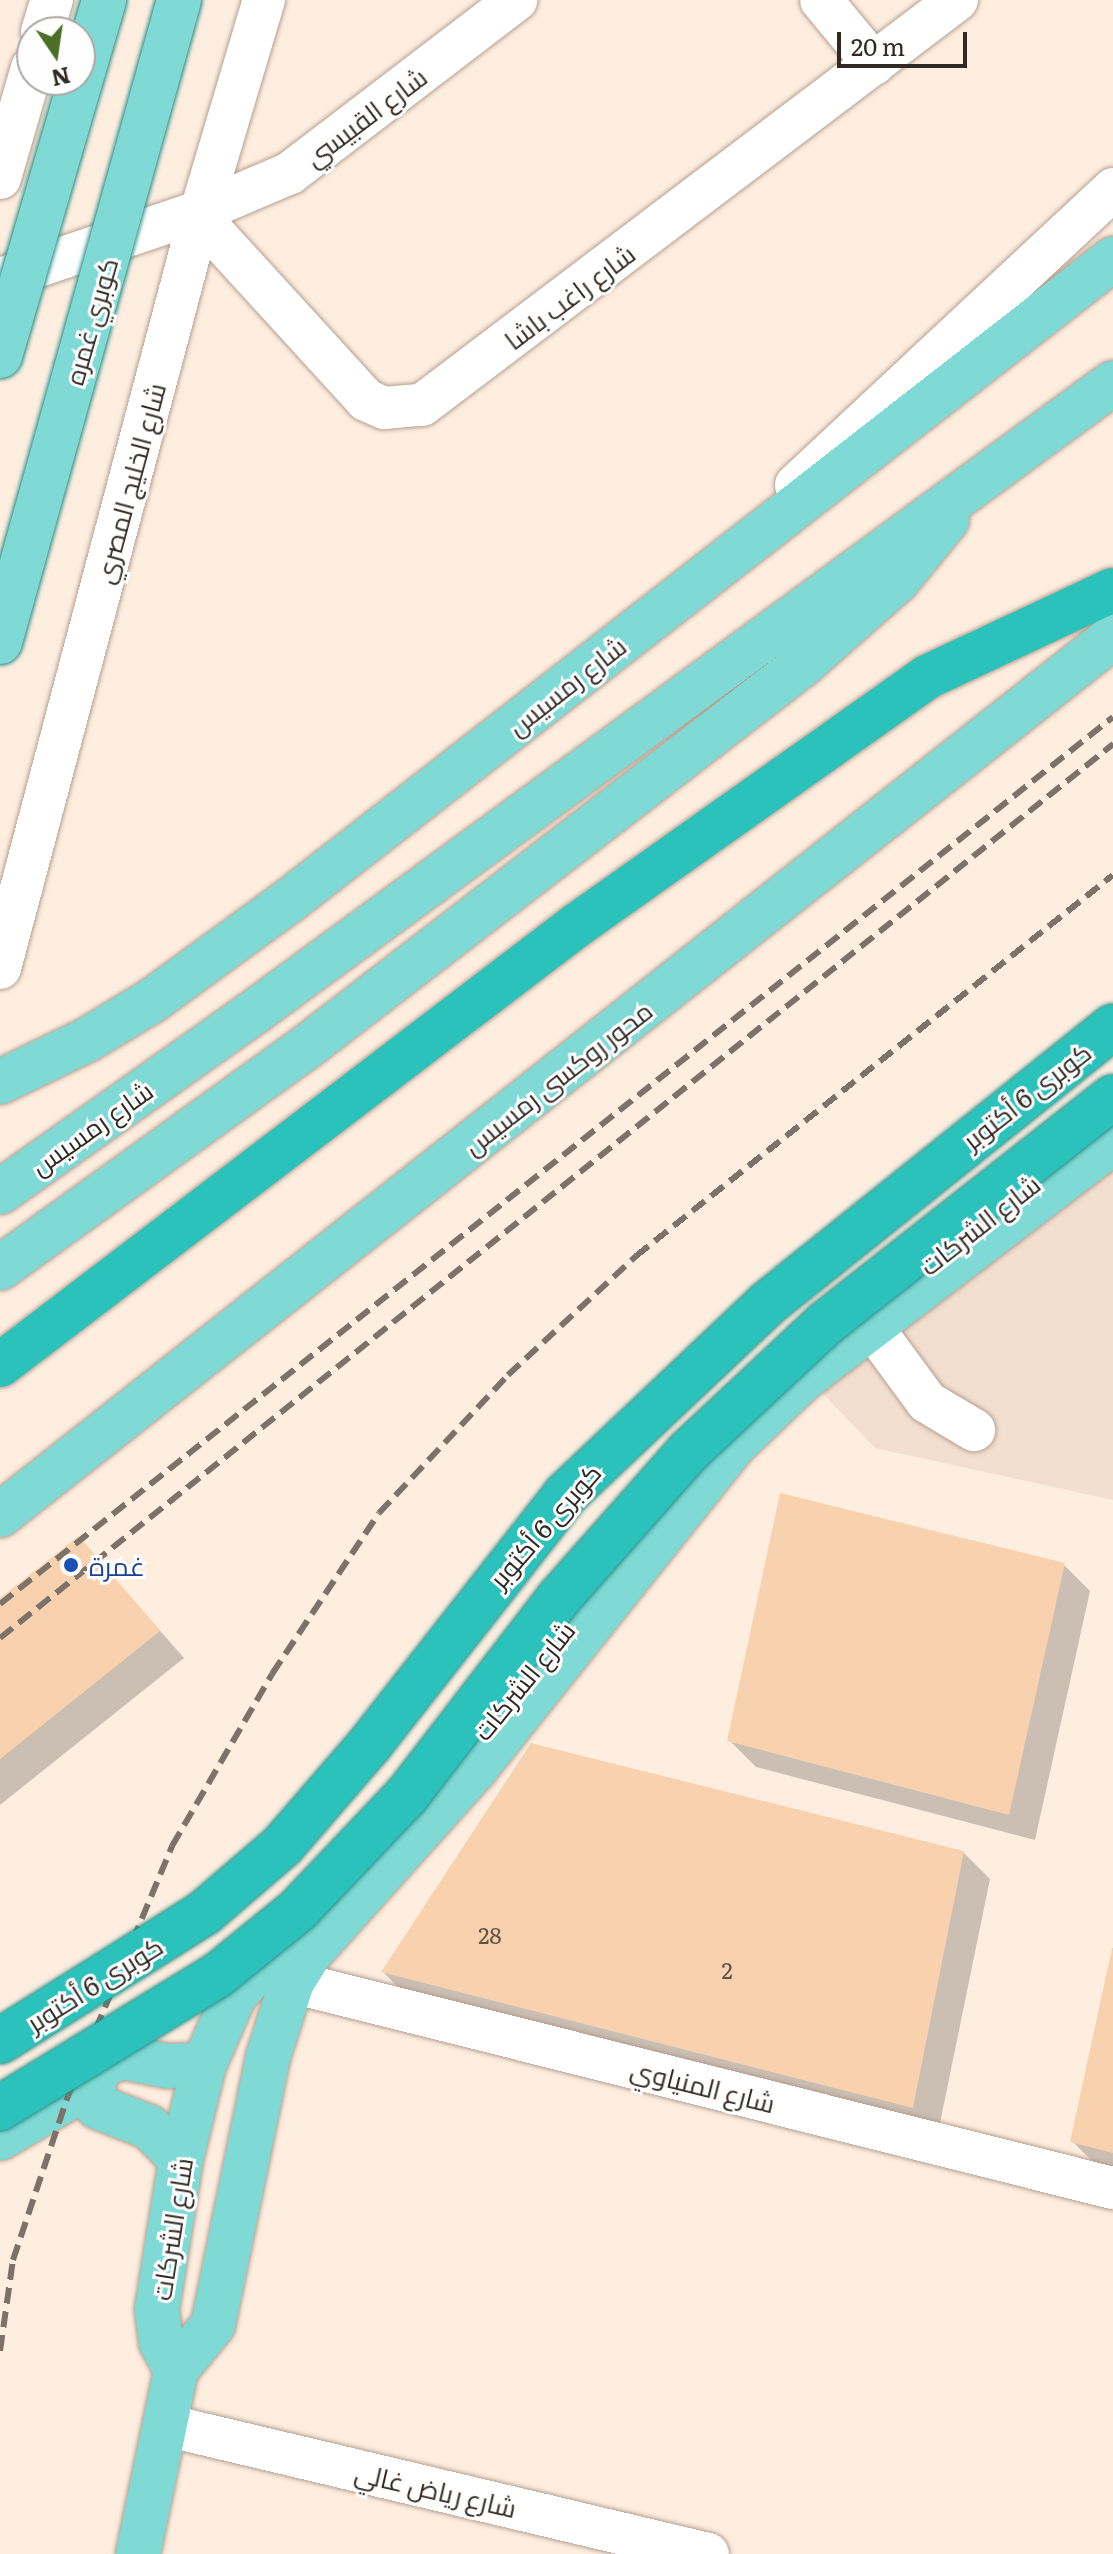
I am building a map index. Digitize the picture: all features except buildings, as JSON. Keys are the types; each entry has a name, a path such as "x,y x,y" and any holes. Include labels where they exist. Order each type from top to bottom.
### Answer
{"highway":[{"path":"0,1365 84,1305 577,925 927,677 1113,590"},
{"name":"كوبرى 6 أكتوبر","path":"0,2041 204,1913 282,1846 370,1744 565,1495 768,1303 1113,1027"},
{"path":"0,2108 218,1975 298,1910 408,1794 558,1599 688,1452 826,1323 1113,1097"}],"main road":[{"path":"0,356 104,0"},
{"name":"كوبري غمره","path":"0,642 179,0"},
{"name":"شارع رمسيس","path":"0,1082 87,1040 153,1000 1113,259"},
{"name":"شارع رمسيس","path":"0,1192 246,1018 974,481 1113,383"},
{"path":"0,1268 304,1049 852,626 938,534 974,481"},
{"name":"محور روكسى رمسيس","path":"0,1515 1113,637"},
{"name":"شارع الشركات","path":"1113,1121 876,1304 740,1419 407,1834 311,1952 292,1982 268,2057 218,2306 204,2342 176,2370 161,2342 157,2309 181,2159 204,2065 227,2008 254,1971 360,1872 407,1834 734,1445 802,1380 877,1334 1113,1142"},
{"path":"0,2138 92,2084 102,2065 122,2057 168,2066 204,2065"},
{"path":"92,2084 98,2107 149,2127 181,2159"},
{"path":"138,2554 176,2370"}],"street":[{"name":"شارع الخليج المصري","path":"0,968 200,214 264,0"},
{"name":"شارع القبيسي","path":"0,279 200,214 290,173 516,0"},
{"path":"821,0 874,64"},
{"name":"شارع راغب باشا","path":"200,214 366,400 403,409 439,396 957,0"},
{"path":"0,178 24,96"},
{"path":"657,614 1113,189"},
{"path":"974,1430 927,1402 877,1334 1113,1169"},
{"name":"شارع المنياوي","path":"292,1982 1113,2188"},
{"name":"شارع رياض غالي","path":"165,2425 708,2554"}],"shaded area":[{"path":"1113,1091 1113,1500 875,1448 780,1349"}],"railway":[{"path":"0,1604 1113,717"},
{"path":"0,1638 1113,744"},
{"path":"0,2351 13,2260 68,2096 172,1846 272,1674 379,1513 508,1375 636,1256 1113,875"}],"place":[{"name":"غمرة","path":"71,1565"}]}
